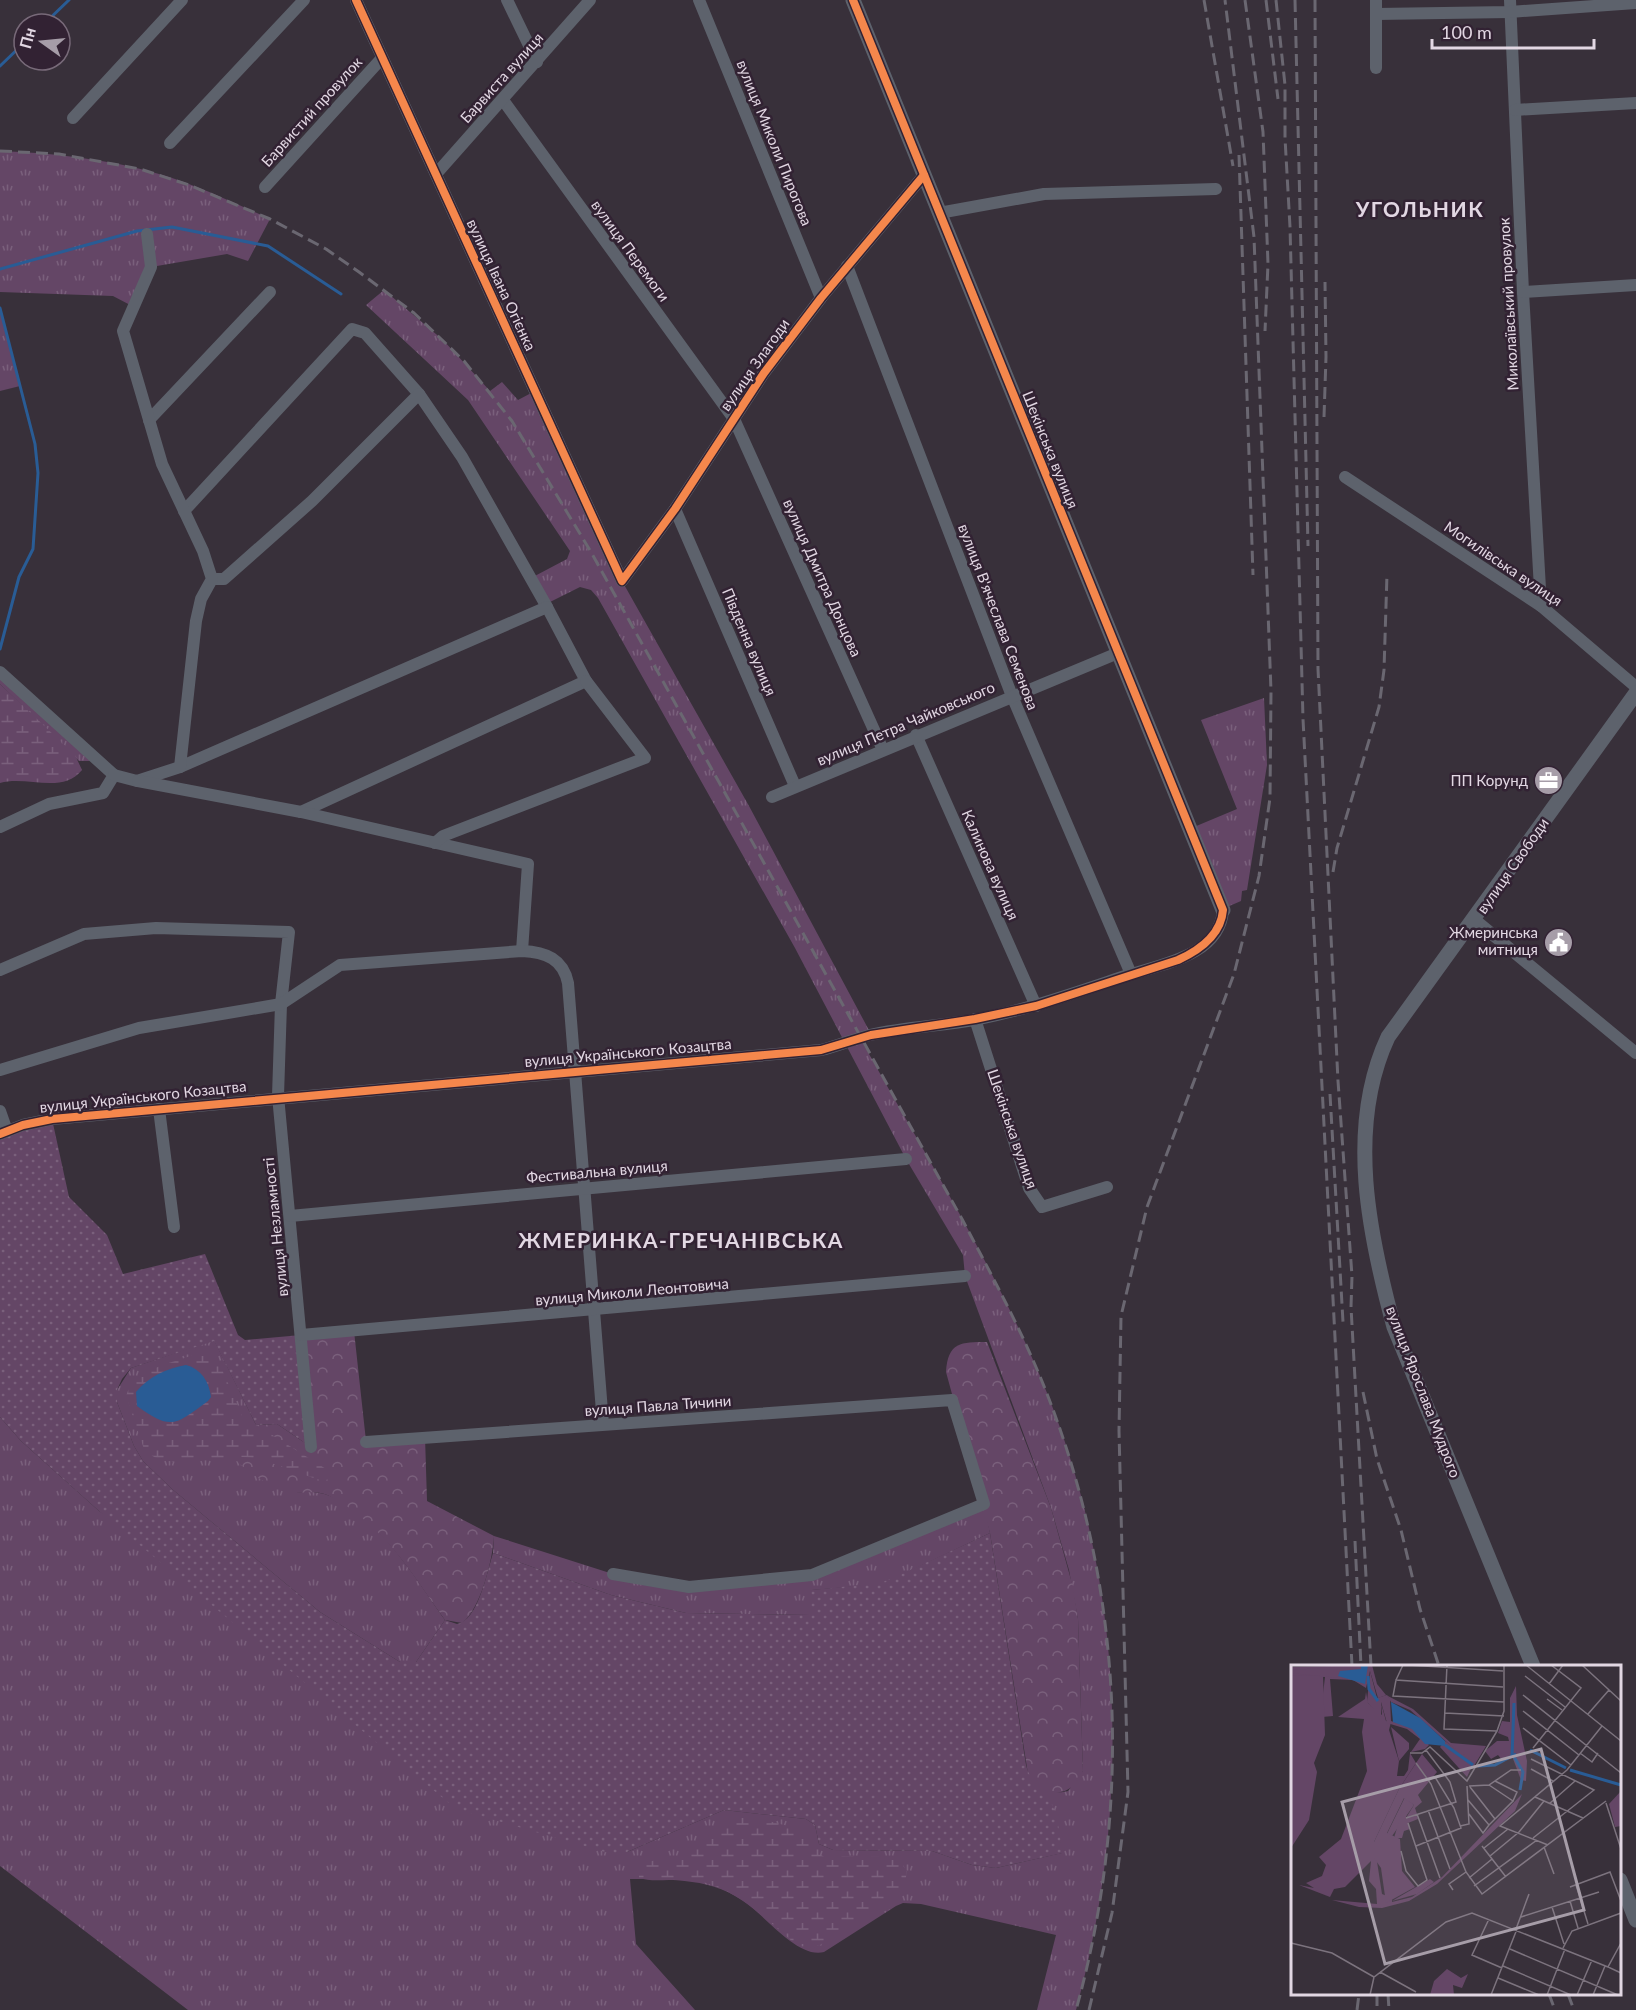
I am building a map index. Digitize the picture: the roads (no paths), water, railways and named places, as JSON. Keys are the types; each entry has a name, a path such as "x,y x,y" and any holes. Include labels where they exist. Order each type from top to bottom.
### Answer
{"street":[{"path":"73,117 182,0"},
{"path":"170,143 304,0"},
{"name":"вулиця Івана Огієнка","path":"356,0 622,580"},
{"path":"507,0 537,62"},
{"name":"Барвиста вулиця","path":"436,174 590,0"},
{"name":"вулиця Миколи Пирогова","path":"699,0 821,298"},
{"name":"Шекінська вулиця","path":"852,0 1223,910"},
{"path":"1376,0 1376,68"},
{"path":"1376,14 1510,6 1636,3"},
{"name":"Миколаївський провулок","path":"1510,6 1541,606"},
{"name":"Барвистий провулок","path":"265,187 382,58"},
{"name":"вулиця Перемоги","path":"503,100 734,418"},
{"path":"1515,110 1636,103"},
{"name":"вулиця Злагоди","path":"622,580 675,509 764,373 846,266 924,175"},
{"path":"939,213 1044,194 1216,189"},
{"path":"147,234 151,267 123,331 162,464 203,551 212,579 201,600 196,621 180,767"},
{"name":"вулиця В'ячеслава Семенова","path":"846,266 1012,696 1131,974"},
{"path":"1523,292 1636,285"},
{"path":"149,420 270,292"},
{"path":"184,511 352,329 365,333 419,394 462,458 547,607 586,681 645,758 443,836 435,843"},
{"path":"212,579 225,579 312,501 419,394"},
{"name":"вулиця Дмитра Донцова","path":"734,418 882,750"},
{"name":"Могилівська вулиця","path":"1345,477 1541,606 1636,687"},
{"name":"Південна вулиця","path":"675,509 795,786"},
{"path":"137,781 180,767 547,607"},
{"name":"вулиця Петра Чайковського","path":"772,798 915,735 1118,653"},
{"path":"0,672 114,775 301,812 528,864 522,951"},
{"path":"301,812 586,681"},
{"name":"вулиця Свободи","path":"1389,1037 1636,693"},
{"name":"Калинова вулиця","path":"915,735 1036,1006"},
{"path":"0,827 49,804 103,793 114,775"},
{"name":"вулиця Українського Козацтва","path":"4,1132 52,1119 278,1096 821,1050 871,1035 975,1019 1036,1006 1190,954 1215,934 1222,923 1223,910"},
{"path":"1475,920 1636,1053"},
{"name":"вулиця Незламності","path":"0,970 84,934 156,928 289,932 281,1004 278,1096 311,1447"},
{"path":"0,1070 139,1028 281,1004 340,965 522,951 548,955 566,970 603,1424"},
{"name":"Шекінська вулиця","path":"975,1019 1029,1188 1042,1207 1107,1187"},
{"name":"вулиця Ярослава Мудрого","path":"1389,1037 1376,1064 1369,1102 1365,1167 1380,1272 1394,1327 1533,1665"},
{"path":"159,1109 174,1227"},
{"path":"0,1111 4,1132"},
{"name":"Фестивальна вулиця","path":"290,1216 906,1159"},
{"name":"вулиця Миколи Леонтовича","path":"302,1335 964,1276"},
{"name":"вулиця Павла Тичини","path":"366,1442 952,1400 984,1504 812,1575 689,1587 613,1574"},
{"path":"1621,1882 1636,1920"}],"water":[{"path":"186,1365 196,1369 206,1381 211,1397 208,1401 180,1420 173,1422 158,1419 137,1406 136,1392 146,1382 172,1368"}],"waterway":[{"path":"56,12 69,0"},
{"path":"0,66 12,54"},
{"path":"0,269 137,231 172,227 268,246 341,294"},
{"path":"0,308 35,444 38,473 33,549 19,577 0,649"}],"railway":[{"path":"1204,0 1233,166"},
{"path":"1089,2010 1112,1913 1128,1792 1119,1431 1121,1316 1147,1207 1234,974 1259,876 1270,798 1271,691 1254,237 1225,0"},
{"path":"1245,0 1263,132 1268,264 1265,331"},
{"path":"1266,0 1278,99"},
{"path":"1276,0 1285,85 1303,719 1352,1665"},
{"path":"1295,0 1308,546"},
{"path":"1315,0 1318,669 1338,1081 1352,1276 1351,1307 1371,1665"},
{"path":"0,151 59,154 140,169 189,185 270,219 326,249 414,313 464,361 512,421 591,552 962,1219 1040,1376 1074,1473 1093,1548 1105,1625 1112,1702 1112,1780 1106,1857 1094,1934 1076,2010"},
{"path":"1239,155 1253,575"},
{"path":"1324,417 1325,282"},
{"path":"1333,872 1337,848 1379,707 1384,670 1387,574"},
{"path":"1330,1094 1343,1322"},
{"path":"1363,1392 1377,1459 1401,1530 1420,1609 1439,1665"},
{"path":"1355,1541 1361,1665"},
{"path":"1357,2010 1359,1995"},
{"path":"1377,1995 1377,2010"},
{"path":"1388,1995 1389,2010"},
{"path":"1549,1995 1555,2010"},
{"path":"1568,1995 1574,2010"}],"place":[{"name":"ПП Корунд","path":"1549,781"},
{"name":"Жмеринська митниця","path":"1559,942"}],"district":[{"name":"УГОЛЬНИК","path":"1420,210"},
{"name":"ЖМЕРИНКА-ГРЕЧАНІВСЬКА","path":"681,1241"}]}
